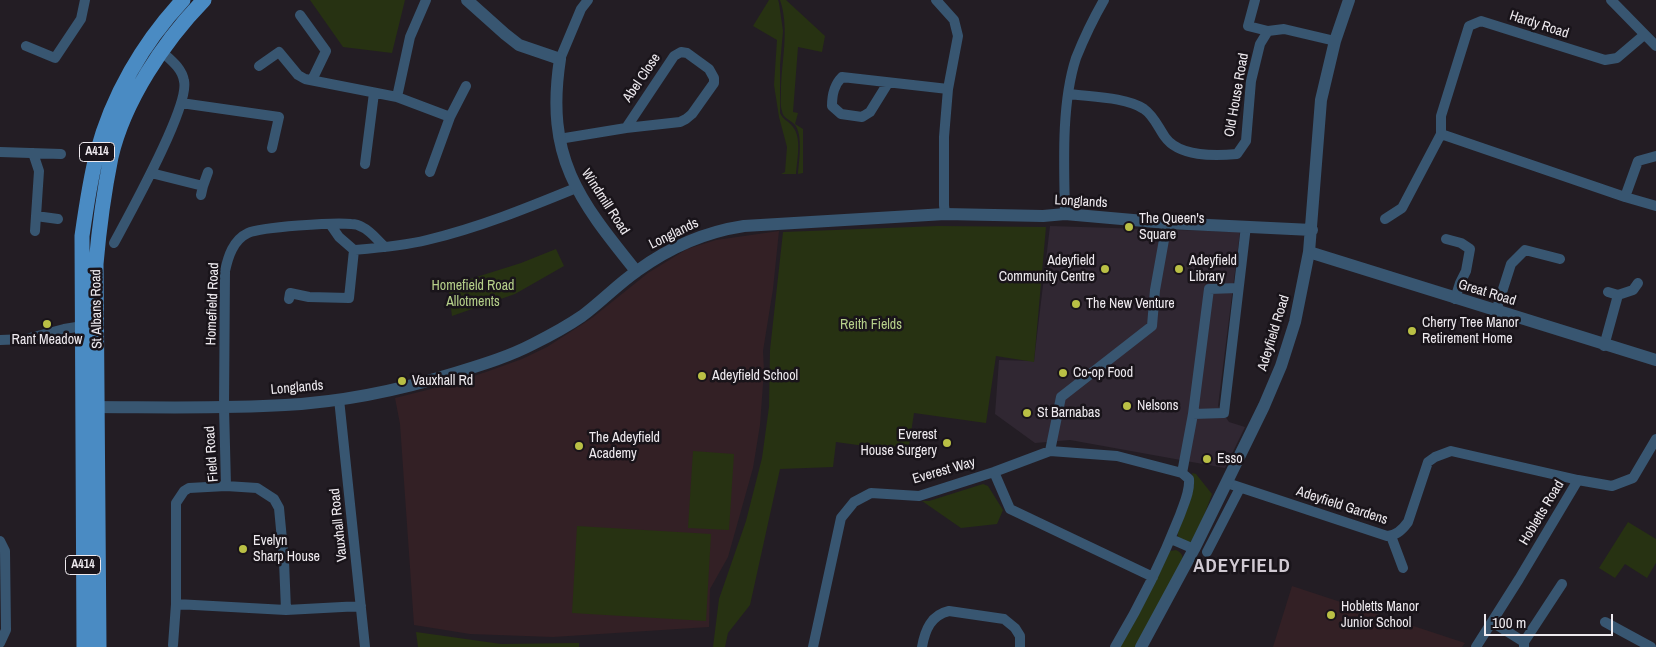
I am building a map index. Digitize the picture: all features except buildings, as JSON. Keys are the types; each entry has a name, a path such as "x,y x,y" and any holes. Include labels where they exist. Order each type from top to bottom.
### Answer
{"main road":[{"name":"St Albans Road","path":"84,647 81,327 82,236 88,194 97,152 108,118 130,73 147,44 183,0"},
{"name":"St Albans Road","path":"99,647 96,264 98,242 112,156 122,124 161,51 204,0"}],"street":[{"path":"26,46 55,58 81,19 85,0"},
{"path":"397,97 410,37 426,0"},
{"path":"467,0 519,44 560,59"},
{"name":"Windmill Road","path":"588,0 581,9 560,59 556,103 559,139 569,174 576,188 605,233 636,271"},
{"path":"936,0 954,20 958,36 948,89 944,138 945,214"},
{"path":"1065,214 1065,150 1069,94 1076,60 1089,26 1104,0"},
{"path":"1255,0 1248,26 1268,32 1284,29 1335,41"},
{"name":"Adeyfield Road","path":"1141,647 1170,595 1200,550 1227,484 1281,366 1295,322 1308,268 1321,100 1335,41 1349,0"},
{"path":"1611,0 1656,46"},
{"path":"300,15 326,51 312,80"},
{"name":"Hardy Road","path":"1441,134 1441,116 1469,26 1481,21 1606,60 1617,58 1644,35"},
{"name":"Old House Road","path":"1069,94 1125,101 1144,109 1154,119 1165,138 1174,147 1211,157 1237,154 1246,141 1251,81 1260,44 1268,32"},
{"path":"114,243 151,173 181,103 185,83 182,72 161,51"},
{"path":"259,66 279,52 298,75 312,80 397,97 450,117"},
{"name":"Abel Close","path":"559,139 626,128 680,122 692,114 714,83 713,74 709,69 687,54 677,53 626,128"},
{"path":"888,83 870,112 862,117 842,114 832,106 836,83 842,77 948,89"},
{"path":"430,172 450,117 466,86"},
{"path":"365,164 374,93"},
{"path":"181,103 279,117 272,148"},
{"path":"1385,219 1402,208 1441,134 1656,206"},
{"path":"0,152 61,154"},
{"path":"33,153 40,171 35,231"},
{"path":"1625,197 1638,161 1656,156"},
{"path":"151,173 202,190 208,172"},
{"path":"330,224 339,236 354,250 385,247 425,241 463,231 576,188"},
{"name":"Longlands","path":"82,407 286,405 339,399 430,381 532,345 581,316 636,271 669,250 692,239 730,228 791,222 945,214 1043,216 1065,214 1167,223 1312,230"},
{"path":"36,216 58,219"},
{"path":"1050,451 1061,397 1152,326 1155,290 1167,223"},
{"name":"Homefield Road","path":"224,407 224,271 229,252 238,241 248,233 267,229 352,224 363,227 385,247"},
{"path":"1193,414 1224,413 1246,226"},
{"path":"1446,238 1461,243 1470,250 1466,271 1455,299"},
{"path":"288,299 290,293 309,297 349,298 354,250"},
{"path":"1496,311 1511,264 1525,250 1560,260"},
{"name":"Great Road","path":"1310,252 1604,346 1656,360"},
{"path":"1604,346 1613,294 1634,290 1638,283"},
{"path":"1115,647 1153,577 1171,539 1190,488 1185,476 1209,289 1238,288"},
{"path":"0,342 26,339 97,322"},
{"name":"Vauxhall Road","path":"339,399 365,647"},
{"name":"Field Road","path":"224,407 226,486 257,488 274,499 279,508 286,610"},
{"name":"Hobletts Road","path":"1476,647 1578,480 1612,486 1633,478 1656,439"},
{"name":"Everest Way","path":"812,647 841,518 854,502 871,493 919,496 994,472 1050,451 1117,456 1185,476"},
{"name":"Adeyfield Gardens","path":"1227,484 1391,536 1403,529 1408,522 1428,462 1435,457 1451,452 1578,480"},
{"path":"994,472 1010,509 1153,577"},
{"path":"173,645 176,604 176,503 189,488 226,486"},
{"path":"1171,539 1200,550 1240,488"},
{"path":"1391,536 1403,568"},
{"path":"0,541 5,551 6,630 0,644"},
{"path":"1492,622 1524,644 1562,584"},
{"path":"176,604 286,610 361,606"},
{"path":"922,647 925,632 932,620 940,613 950,611 1004,619 1015,628 1020,636 1020,647"},
{"path":"1605,622 1651,647"}],"shaded area":[{"path":"1050,226 1240,232 1218,406 1229,422 1245,427 1225,468 1070,440 1035,443 995,414 999,360 1034,361"},
{"name":"The Adeyfield Academy","path":"779,231 773,289 763,351 764,371 760,425 753,468 728,557 710,589 709,627 553,637 470,634 414,625 400,424 395,398 439,387 486,372 522,359 547,347 592,318 648,273 687,249 716,240"},
{"name":"Hobletts Manor Junior School","path":"1292,586 1465,643 1462,647 1273,647"}],"green space":[{"path":"310,0 405,0 392,53 343,47"},
{"path":"769,0 778,0 779,3 783,31 780,65 780,113 796,132 798,149 796,174 781,174 785,172 787,147 779,117 774,85 777,40 753,26"},
{"path":"780,0 786,0 825,36 822,52 798,47 793,112 798,113 795,124 803,129 803,173 798,174 799,135 795,125 784,116 781,106 785,34"},
{"name":"Reith Fields","path":"938,226 1046,227 1034,362 996,356 986,423 914,413 908,452 836,442 833,467 780,469 750,605 728,633 725,647 713,647 719,599 746,521 762,458 769,407 770,350 783,232"},
{"name":"Homefield Road Allotments","path":"556,249 564,266 515,294 452,316 448,286 521,263"},
{"path":"693,451 734,454 729,530 688,528"},
{"path":"1192,473 1196,474 1212,494 1201,524 1191,542 1186,544 1178,537 1178,532 1192,495"},
{"path":"983,484 988,486 1003,510 997,524 961,528 922,501 929,501"},
{"path":"1628,522 1656,539 1656,563 1647,578 1625,564 1615,578 1599,568"},
{"path":"577,526 711,534 706,621 572,613"},
{"path":"1176,550 1182,556 1183,564 1137,647 1120,647 1166,555 1170,551"},
{"path":"416,632 501,644 579,643 579,647 418,647"}],"place":[{"name":"The Queen's Square","path":"1129,227"},
{"name":"Adeyfield Community Centre","path":"1105,269"},
{"name":"Adeyfield Library","path":"1179,269"},
{"name":"The New Venture","path":"1076,304"},
{"name":"Rant Meadow","path":"47,324"},
{"name":"Cherry Tree Manor Retirement Home","path":"1412,331"},
{"name":"Co-op Food","path":"1063,373"},
{"name":"Adeyfield School","path":"702,376"},
{"name":"Vauxhall Rd","path":"402,381"},
{"name":"Nelsons","path":"1127,406"},
{"name":"St Barnabas","path":"1027,413"},
{"name":"Everest House Surgery","path":"947,443"},
{"name":"The Adeyfield Academy","path":"579,446"},
{"name":"Esso","path":"1207,459"},
{"name":"Evelyn Sharp House","path":"243,549"},
{"name":"Hobletts Manor Junior School","path":"1331,615"}],"district":[{"name":"ADEYFIELD","path":"1242,567"}]}
